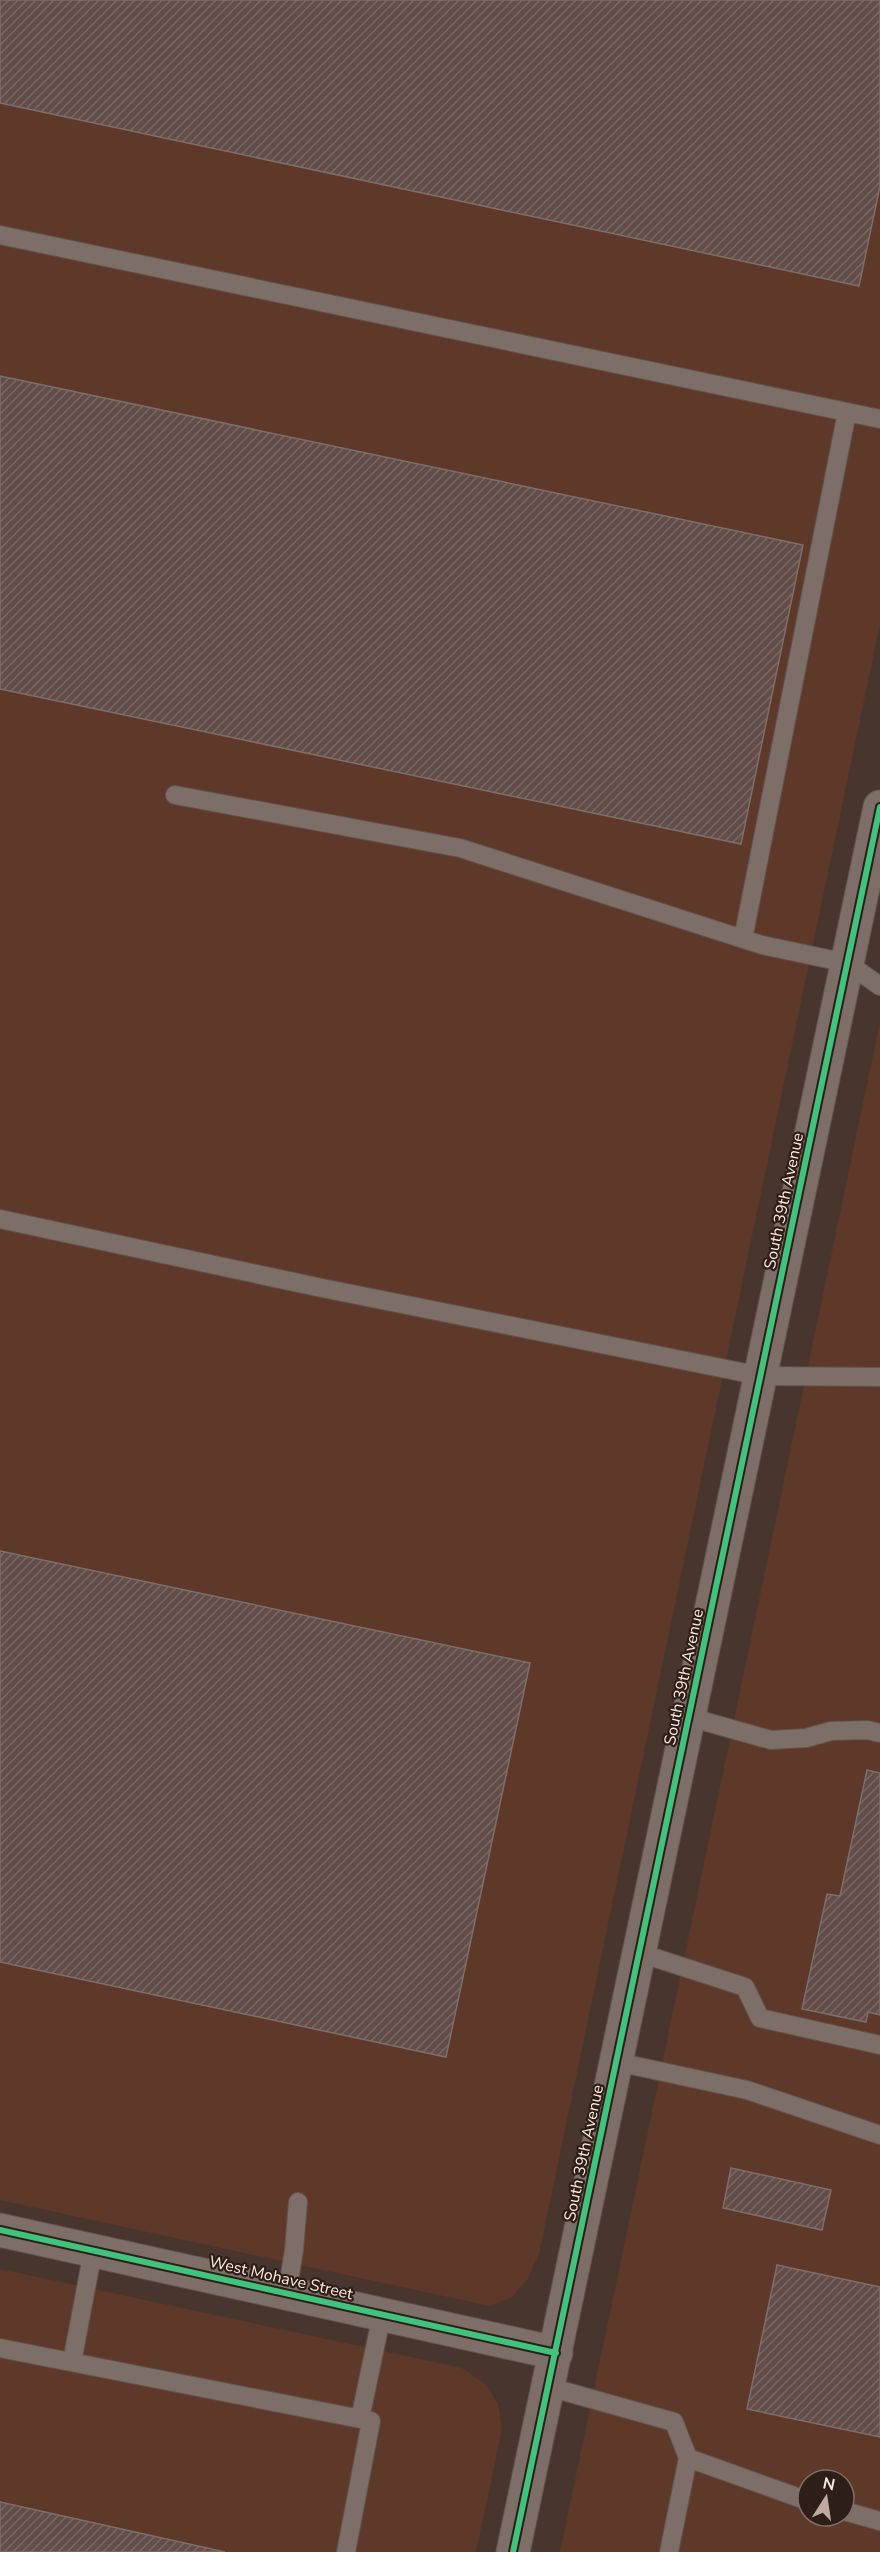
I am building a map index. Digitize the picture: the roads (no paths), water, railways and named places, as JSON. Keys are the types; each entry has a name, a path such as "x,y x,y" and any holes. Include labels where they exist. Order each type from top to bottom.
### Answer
{"street":[{"name":"South 39th Avenue","path":"513,2552 880,807"},
{"name":"West Mohave Street","path":"0,2230 556,2353"}],"lane":[{"path":"0,235 880,419"},
{"path":"743,939 847,412"},
{"path":"175,795 460,848 743,939 847,963 880,986"},
{"path":"0,1218 333,1290 760,1376 880,1377"},
{"path":"689,1717 771,1740 806,1737 831,1731 867,1730 880,1733"},
{"path":"640,1953 745,1987 760,2018 880,2045"},
{"path":"617,2062 747,2090 880,2135"},
{"path":"287,2293 298,2202"},
{"path":"72,2362 93,2250"},
{"path":"360,2419 382,2314"},
{"path":"0,2348 371,2421 346,2552"},
{"path":"549,2387 674,2421 688,2458 669,2552"},
{"path":"688,2458 796,2497"},
{"path":"856,2514 880,2521"}]}
